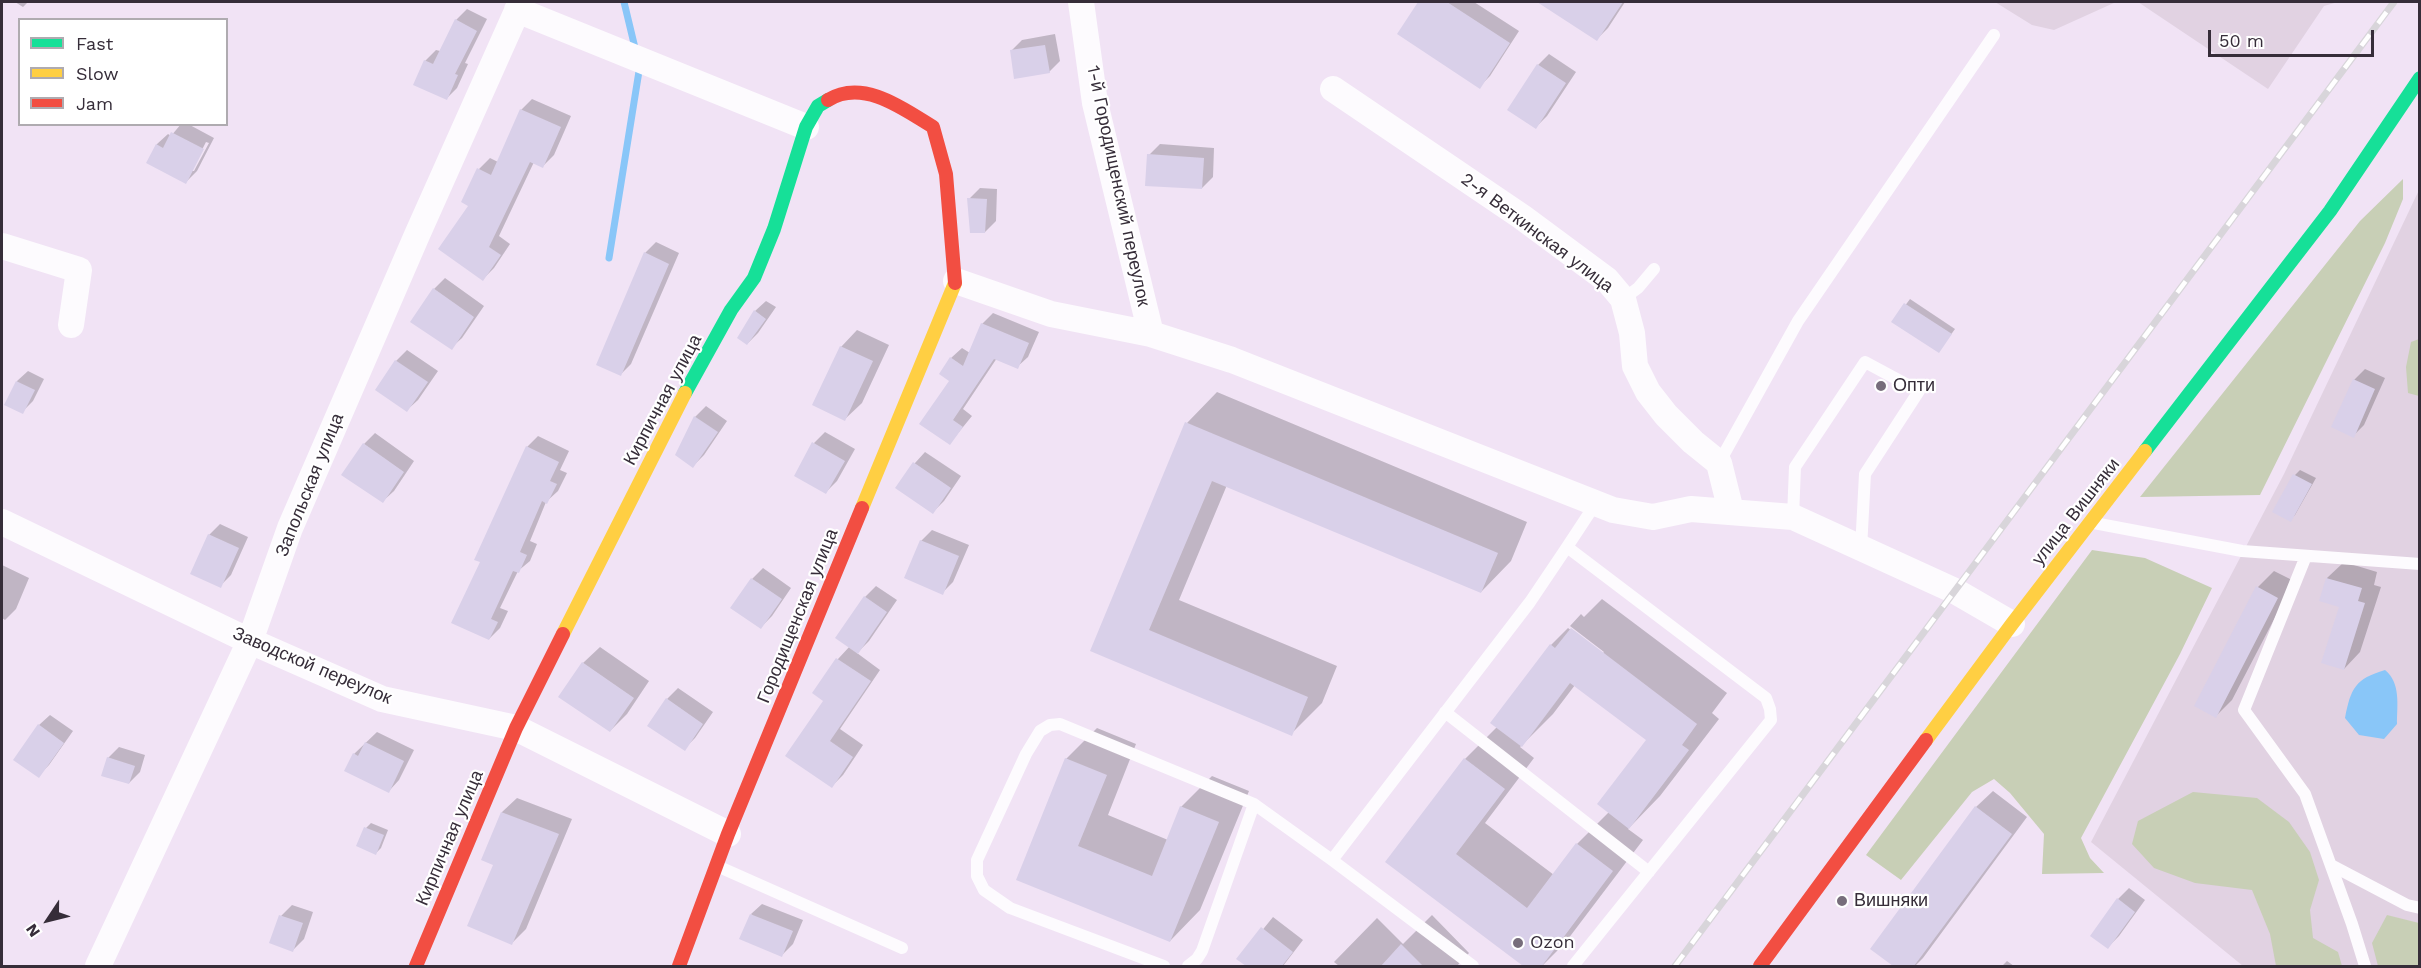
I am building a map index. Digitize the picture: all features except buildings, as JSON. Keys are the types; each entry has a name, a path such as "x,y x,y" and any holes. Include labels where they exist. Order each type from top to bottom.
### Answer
{"street":[{"name":"1-й Городищенский переулок","path":"1082,2 1095,103 1151,334"},
{"path":"519,6 622,53 806,127"},
{"name":"Запольская улица","path":"98,966 250,641 290,528 519,6"},
{"name":"улица Вишняки","path":"1761,966 2012,624 2330,211 2420,78"},
{"name":"2-я Веткинская улица","path":"1333,89 1522,217 1607,280 1623,299 1632,333 1635,366 1648,392 1693,442 1719,463"},
{"name":"Кирпичная улица","path":"416,966 516,728 694,375 732,310 754,278 774,230 806,127 818,106 840,93 868,93 903,108 933,128 946,174 956,281"},
{"path":"2,246 79,270 71,325"},
{"path":"956,281 1051,314 1151,334 1232,360 1613,510 1653,517 1691,509 1793,517 1955,591 2012,624"},
{"name":"Городищенская улица","path":"679,966 728,834 956,281"},
{"path":"1719,463 1731,511"},
{"name":"Заводской переулок","path":"2,522 250,641 382,699 516,728 728,834"}],"lane":[{"path":"1719,463 1798,321 1994,34"},
{"path":"1623,299 1638,288 1654,269"},
{"path":"1793,517 1795,467 1865,362 1919,392 1865,474 1861,549"},
{"path":"1332,860 1530,602 1596,503"},
{"path":"2090,522 2242,551 2420,564"},
{"path":"1567,547 1766,699 1771,720 1573,966"},
{"path":"2306,556 2244,710 2305,794 2365,966"},
{"path":"1445,712 1649,872"},
{"path":"1164,966 1010,908 984,890 977,876 977,860 1026,754 1040,731 1050,725 1060,724 1254,804 1473,966"},
{"path":"1188,966 1197,959 1202,951 1254,804"},
{"path":"2331,865 2407,905 2420,908"},
{"path":"716,866 902,948"}],"shaded area":[{"path":"1995,2 2116,2 2054,30 2032,25"},
{"path":"2138,2 2338,2 2324,6 2268,89"},
{"path":"2419,190 2419,966 2243,966 2091,842 2284,474"}],"green space":[{"path":"2403,179 2403,199 2385,243 2260,495 2140,497 2360,221"},
{"path":"2419,339 2419,396 2408,393 2406,367 2411,342"},
{"path":"2092,550 2145,558 2212,588 2180,654 2081,838 2090,858 2104,873 2042,874 2044,834 2010,793 1994,779 1972,792 1901,880 1866,855"},
{"path":"2193,792 2257,798 2289,822 2310,852 2319,880 2310,910 2313,938 2338,952 2342,966 2276,966 2270,934 2252,890 2195,883 2154,868 2132,844 2138,821"},
{"path":"2387,915 2419,923 2419,966 2378,966 2372,943"}],"water":[{"path":"2385,670 2394,681 2396,688 2397,724 2384,739 2359,735 2345,718 2352,692 2367,677"}],"waterway":[{"path":"624,2 636,52"},
{"path":"609,258 640,65"}],"railway":[{"path":"1675,966 2394,2"}],"traffic: fast":[{"path":"2145,451 2330,211 2420,78"},
{"path":"685,393 731,310 754,278 774,229 806,127 818,106 828,100"}],"traffic: slow":[{"path":"862,508 955,283"},
{"path":"563,634 685,393"},
{"path":"1926,740 2145,451"}],"traffic: jam":[{"path":"828,100 841,94 855,92 869,94 883,98 933,127 946,174 955,283"},
{"path":"679,966 728,834 862,508"},
{"path":"416,966 516,728 563,634"},
{"path":"1760,966 1926,740"}],"place":[{"name":"Опти","path":"1881,386"},
{"name":"Вишняки","path":"1842,901"},
{"name":"Ozon","path":"1518,943"}]}
